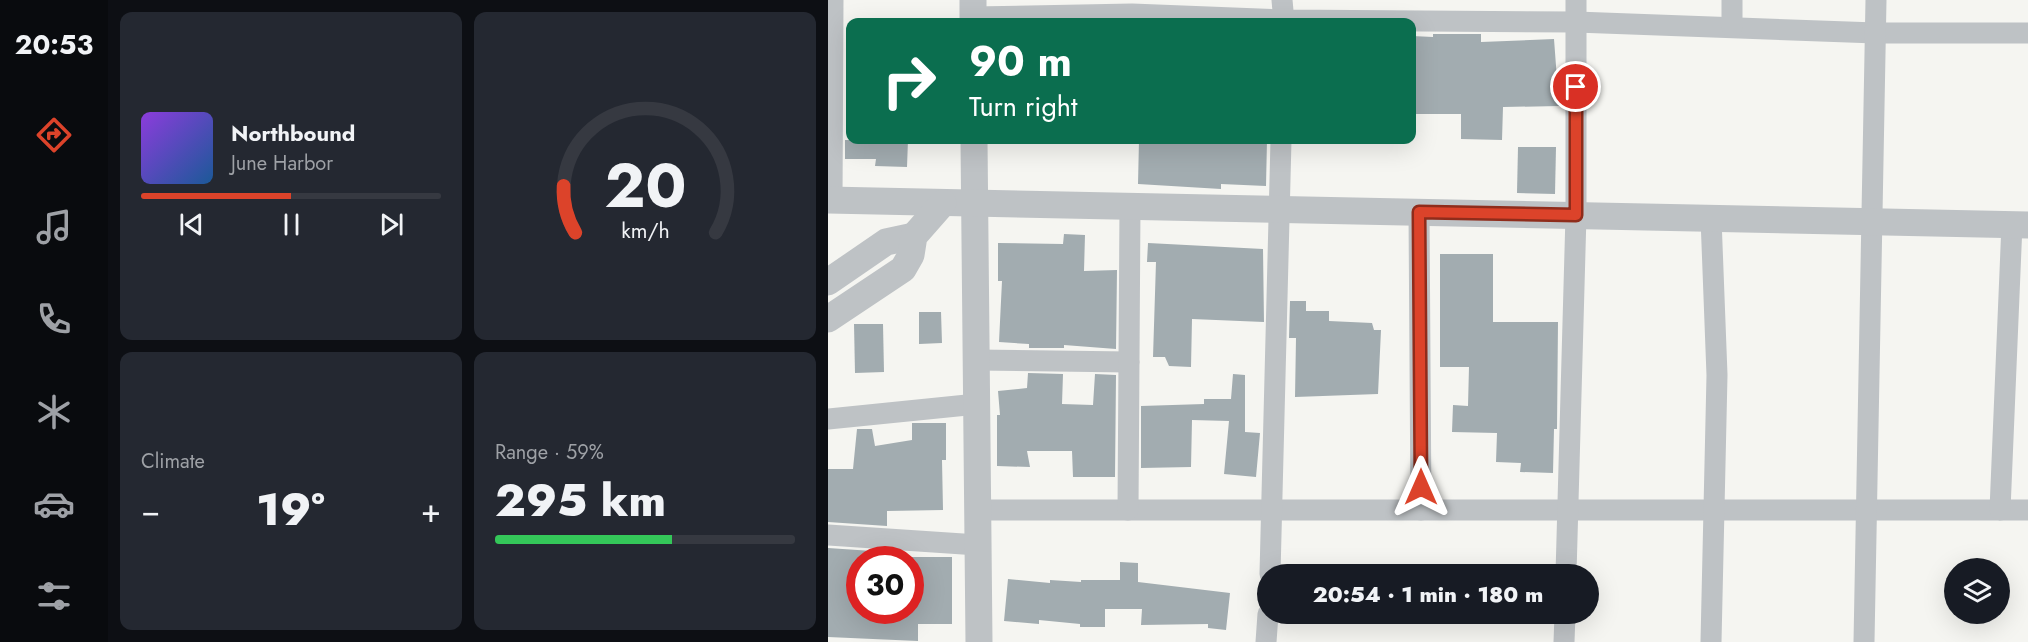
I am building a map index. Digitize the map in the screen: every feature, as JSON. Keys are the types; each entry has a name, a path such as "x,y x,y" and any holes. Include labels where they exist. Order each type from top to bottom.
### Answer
{"street":[{"path":"833,0 830,200 2020,224 2000,510"},
{"path":"1566,564 1576,215 1576,0"},
{"path":"1732,0 1732,27"},
{"path":"1864,642 1876,0"},
{"path":"973,13 1132,7 1876,33 2028,33"},
{"path":"974,144 979,642"},
{"path":"1270,564 1281,144"},
{"path":"828,319 903,269 911,255 914,236 943,202"},
{"path":"1128,510 1130,206"},
{"path":"1419,212 1421,510"},
{"path":"1711,642 1717,375 1712,218"},
{"path":"828,282 886,242 914,236"},
{"path":"976,360 1129,362"},
{"path":"828,419 977,404"},
{"path":"978,510 2028,510"},
{"path":"828,535 978,545"},
{"path":"1266,642 1267,624"},
{"path":"1564,642 1565,624"}],"building":[{"path":"1433,34 1481,34 1481,42 1554,39 1559,106 1503,107 1502,140 1461,139 1461,114 1416,114 1416,36 1433,37"},
{"path":"845,140 846,144 908,144 907,167 875,166 876,159 845,159"},
{"path":"1139,144 1267,144 1266,186 1221,184 1221,189 1138,184"},
{"path":"1518,147 1556,147 1555,194 1517,193"},
{"path":"1064,234 1085,235 1084,271 1117,270 1116,349 1064,345 1064,348 1029,348 1029,344 999,342 1002,281 998,281 998,243 1063,244"},
{"path":"1148,243 1263,249 1264,322 1192,319 1191,367 1169,366 1165,357 1153,357 1156,262 1147,262"},
{"path":"1440,254 1493,254 1493,322 1558,322 1557,429 1554,429 1553,473 1520,472 1521,463 1496,462 1497,433 1452,432 1453,405 1468,406 1469,367 1440,367"},
{"path":"1290,301 1306,301 1306,311 1329,311 1329,321 1372,323 1374,330 1381,330 1378,394 1295,397 1296,338 1289,338"},
{"path":"919,312 941,312 942,343 919,344"},
{"path":"854,324 883,324 884,372 855,373"},
{"path":"1028,373 1063,374 1062,404 1093,405 1095,374 1116,375 1115,477 1073,477 1072,451 1027,451 1030,467 997,466 997,415 1000,415 998,391 1027,388"},
{"path":"1233,374 1245,375 1245,432 1260,433 1256,477 1224,474 1229,421 1192,420 1191,467 1141,468 1141,406 1204,404 1204,399 1231,399"},
{"path":"912,423 946,423 946,460 942,460 943,510 887,511 887,526 828,522 828,469 853,469 857,429 872,429 875,446 912,440"},
{"path":"828,548 846,549 846,624 918,624 918,641 828,637"},
{"path":"924,557 952,557 952,624 924,624"},
{"path":"1120,562 1138,563 1138,582 1230,593 1226,630 1208,628 1208,624 1141,625 1142,609 1105,609 1105,627 1080,627 1080,624 1039,620 1039,624 1004,621 1008,579 1050,583 1050,580 1081,582 1081,580 1120,580"}],"route":[{"path":"1421,487 1419,212 1576,215 1576,87"}]}
